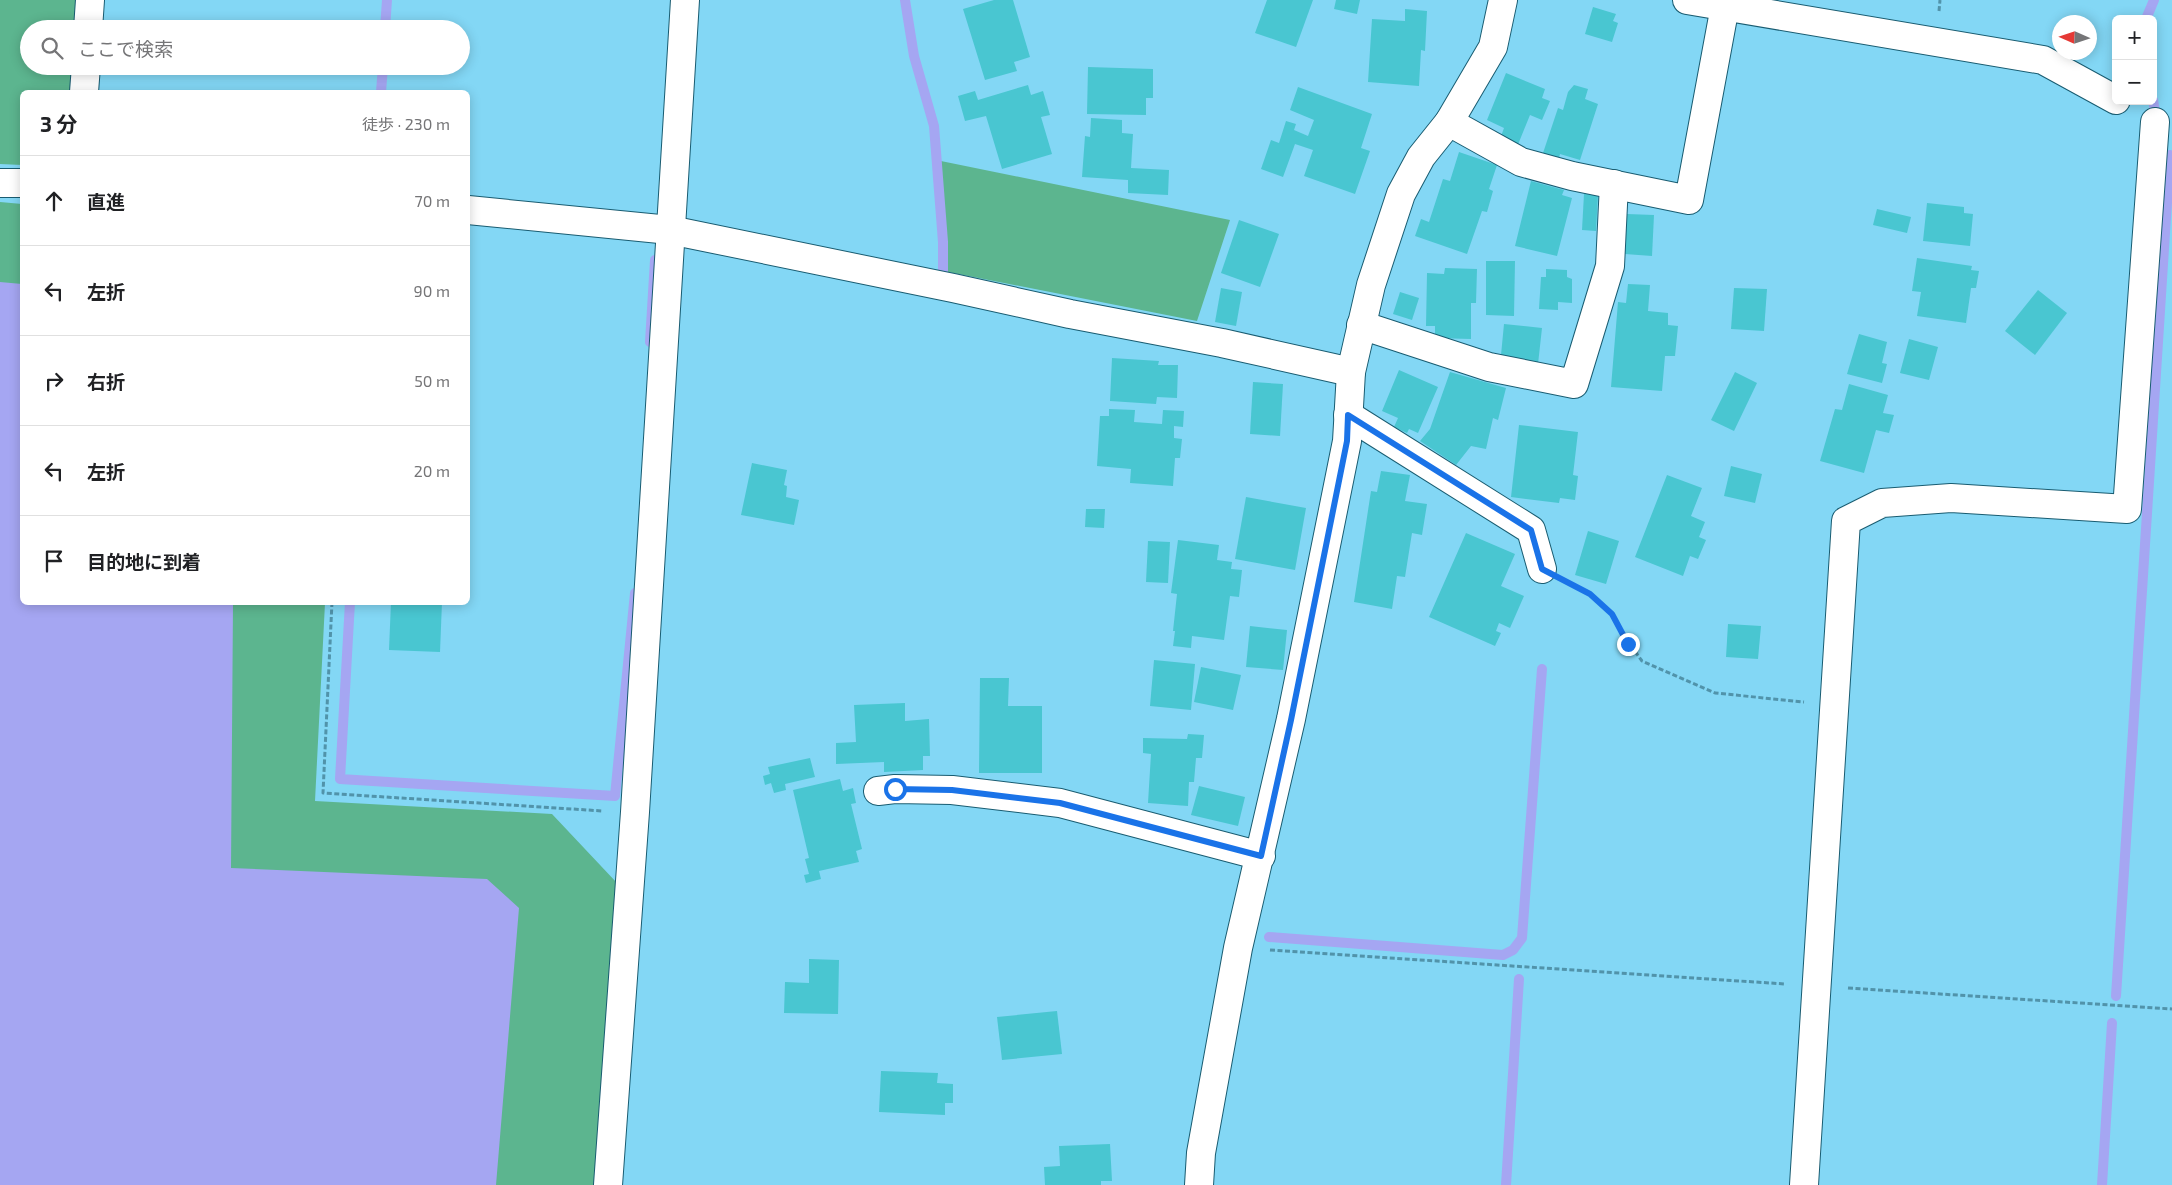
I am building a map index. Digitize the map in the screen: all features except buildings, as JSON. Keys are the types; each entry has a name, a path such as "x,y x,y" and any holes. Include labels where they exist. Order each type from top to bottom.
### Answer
{"street":[{"path":"89,20 90,0"},
{"path":"608,1185 635,812 685,0"},
{"path":"1199,1185 1201,1153 1238,948 1261,856 1291,720 1347,441 1351,372 1361,326 1379,257 1401,194 1421,157 1449,122 1493,47 1504,0"},
{"path":"1687,0 2043,60 2112,98"},
{"path":"1449,122 1521,162 1572,176 1689,200 1725,6"},
{"path":"84,90 85,75"},
{"path":"1804,1185 1846,521 1882,503 1951,498 2127,509 2164,126 2125,105"},
{"path":"0,183 20,183"},
{"path":"1361,326 1489,367 1574,384 1610,266 1614,184"},
{"path":"470,210 670,230 1351,372"},
{"path":"1348,415 1531,530 1542,569"},
{"path":"878,791 895,789 952,790 1060,803 1261,856"}],"path":[{"path":"1542,569 1590,594 1605,607 1612,614 1628,644 1642,661 1715,693 1835,705"},
{"path":"332,605 322,793 635,812"},
{"path":"1238,948 2172,1009"}],"green space":[{"path":"0,0 82,0 81,20 20,20 20,75 77,75 76,90 20,90 20,165 0,164"},
{"path":"936,160 1230,220 1197,321 943,271 943,242"},
{"path":"0,202 20,204 20,605 325,605 315,801 552,814 617,883 597,1185 0,1185"}],"water":[{"path":"0,282 20,284 20,605 233,605 231,868 487,879 519,908 496,1185 0,1185"}],"waterway":[{"path":"386,20 387,0"},
{"path":"905,0 914,56 934,126 943,242 943,271"},
{"path":"2148,15 2154,0"},
{"path":"381,90 382,75"},
{"path":"2154,105 2155,111"},
{"path":"2116,996 2170,155"},
{"path":"650,342 655,260"},
{"path":"350,605 340,779 615,796 635,593"},
{"path":"1269,937 1503,955 1513,950 1522,938 1542,669"},
{"path":"1506,1185 1519,979"},
{"path":"2102,1185 2112,1023"}],"route":[{"path":"895,789 952,790 1060,803 1261,856 1291,720 1347,441 1348,415 1531,530 1542,569 1590,594 1612,614 1628,644"}]}
